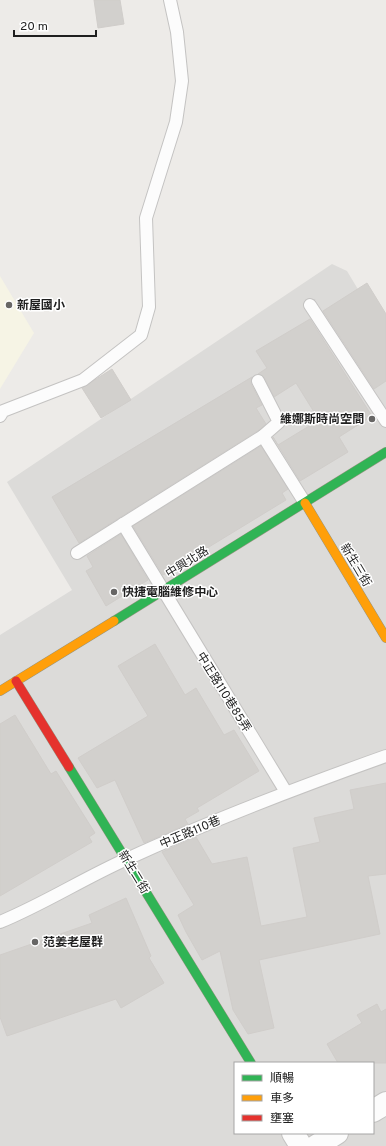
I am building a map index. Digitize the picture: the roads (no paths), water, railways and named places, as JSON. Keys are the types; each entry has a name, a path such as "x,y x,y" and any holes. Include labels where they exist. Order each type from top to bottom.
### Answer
{"street":[{"name":"中興北路","path":"0,691 305,504 386,452"},
{"name":"新生三街","path":"305,504 386,638"},
{"name":"新生二街","path":"16,681 250,1062"},
{"path":"374,1110 386,1103"},
{"path":"294,1134 301,1146"},
{"path":"316,1146 335,1134"}],"lane":[{"path":"0,416 3,410 83,380 141,335 149,307 146,218 176,122 182,81 177,32 170,0"},
{"path":"310,305 386,421"},
{"path":"77,554 263,436 279,422 258,381"},
{"path":"263,436 305,504"},
{"name":"中正路110巷85弄","path":"123,524 162,592 286,792"},
{"name":"中正路110巷","path":"0,922 31,909 126,859 286,792 386,756"}],"place":[{"name":"新屋國小","path":"9,305"},
{"name":"維娜斯時尚空間","path":"372,419"},
{"name":"快捷電腦維修中心","path":"114,592"},
{"name":"范姜老屋群","path":"35,942"}]}
